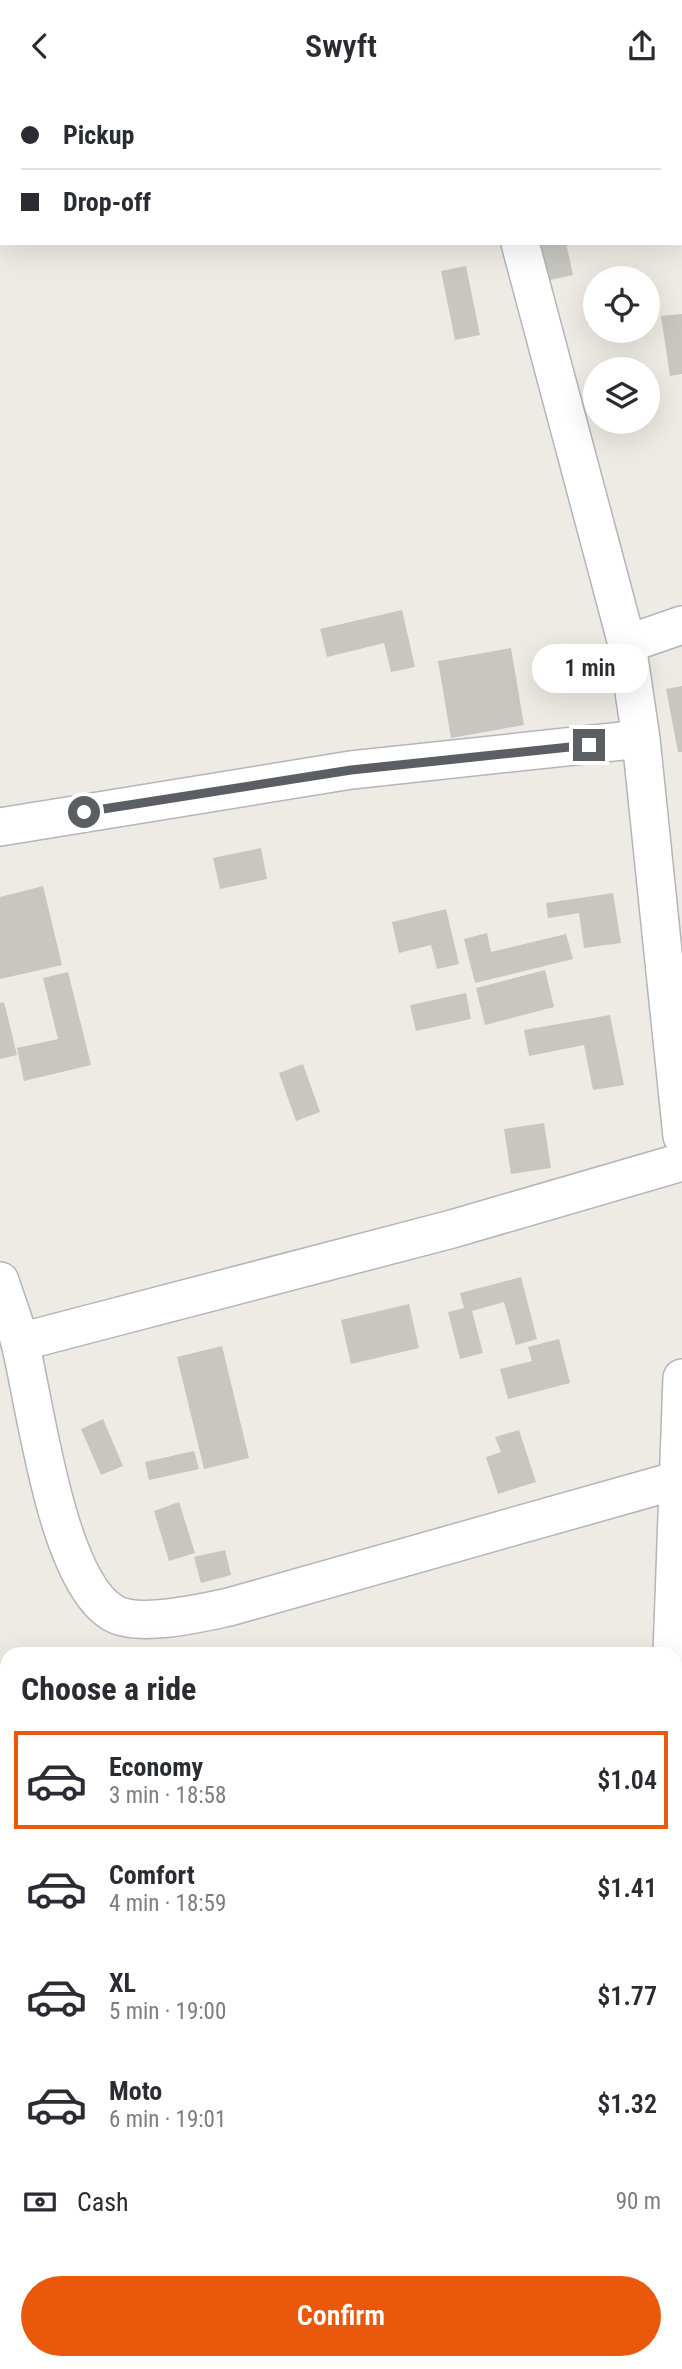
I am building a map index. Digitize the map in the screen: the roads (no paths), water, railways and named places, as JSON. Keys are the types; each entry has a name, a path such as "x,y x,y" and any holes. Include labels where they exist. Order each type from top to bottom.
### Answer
{"street":[{"path":"521,245 627,644 641,739 682,1136"},
{"path":"627,644 682,625"},
{"path":"0,827 351,770 641,739"},
{"path":"20,1342 452,1229 682,1162"},
{"path":"0,1281 20,1342 60,1521 74,1562 96,1597 114,1614 132,1618 194,1615 229,1607 678,1480"},
{"path":"672,1647 682,1378"}]}
